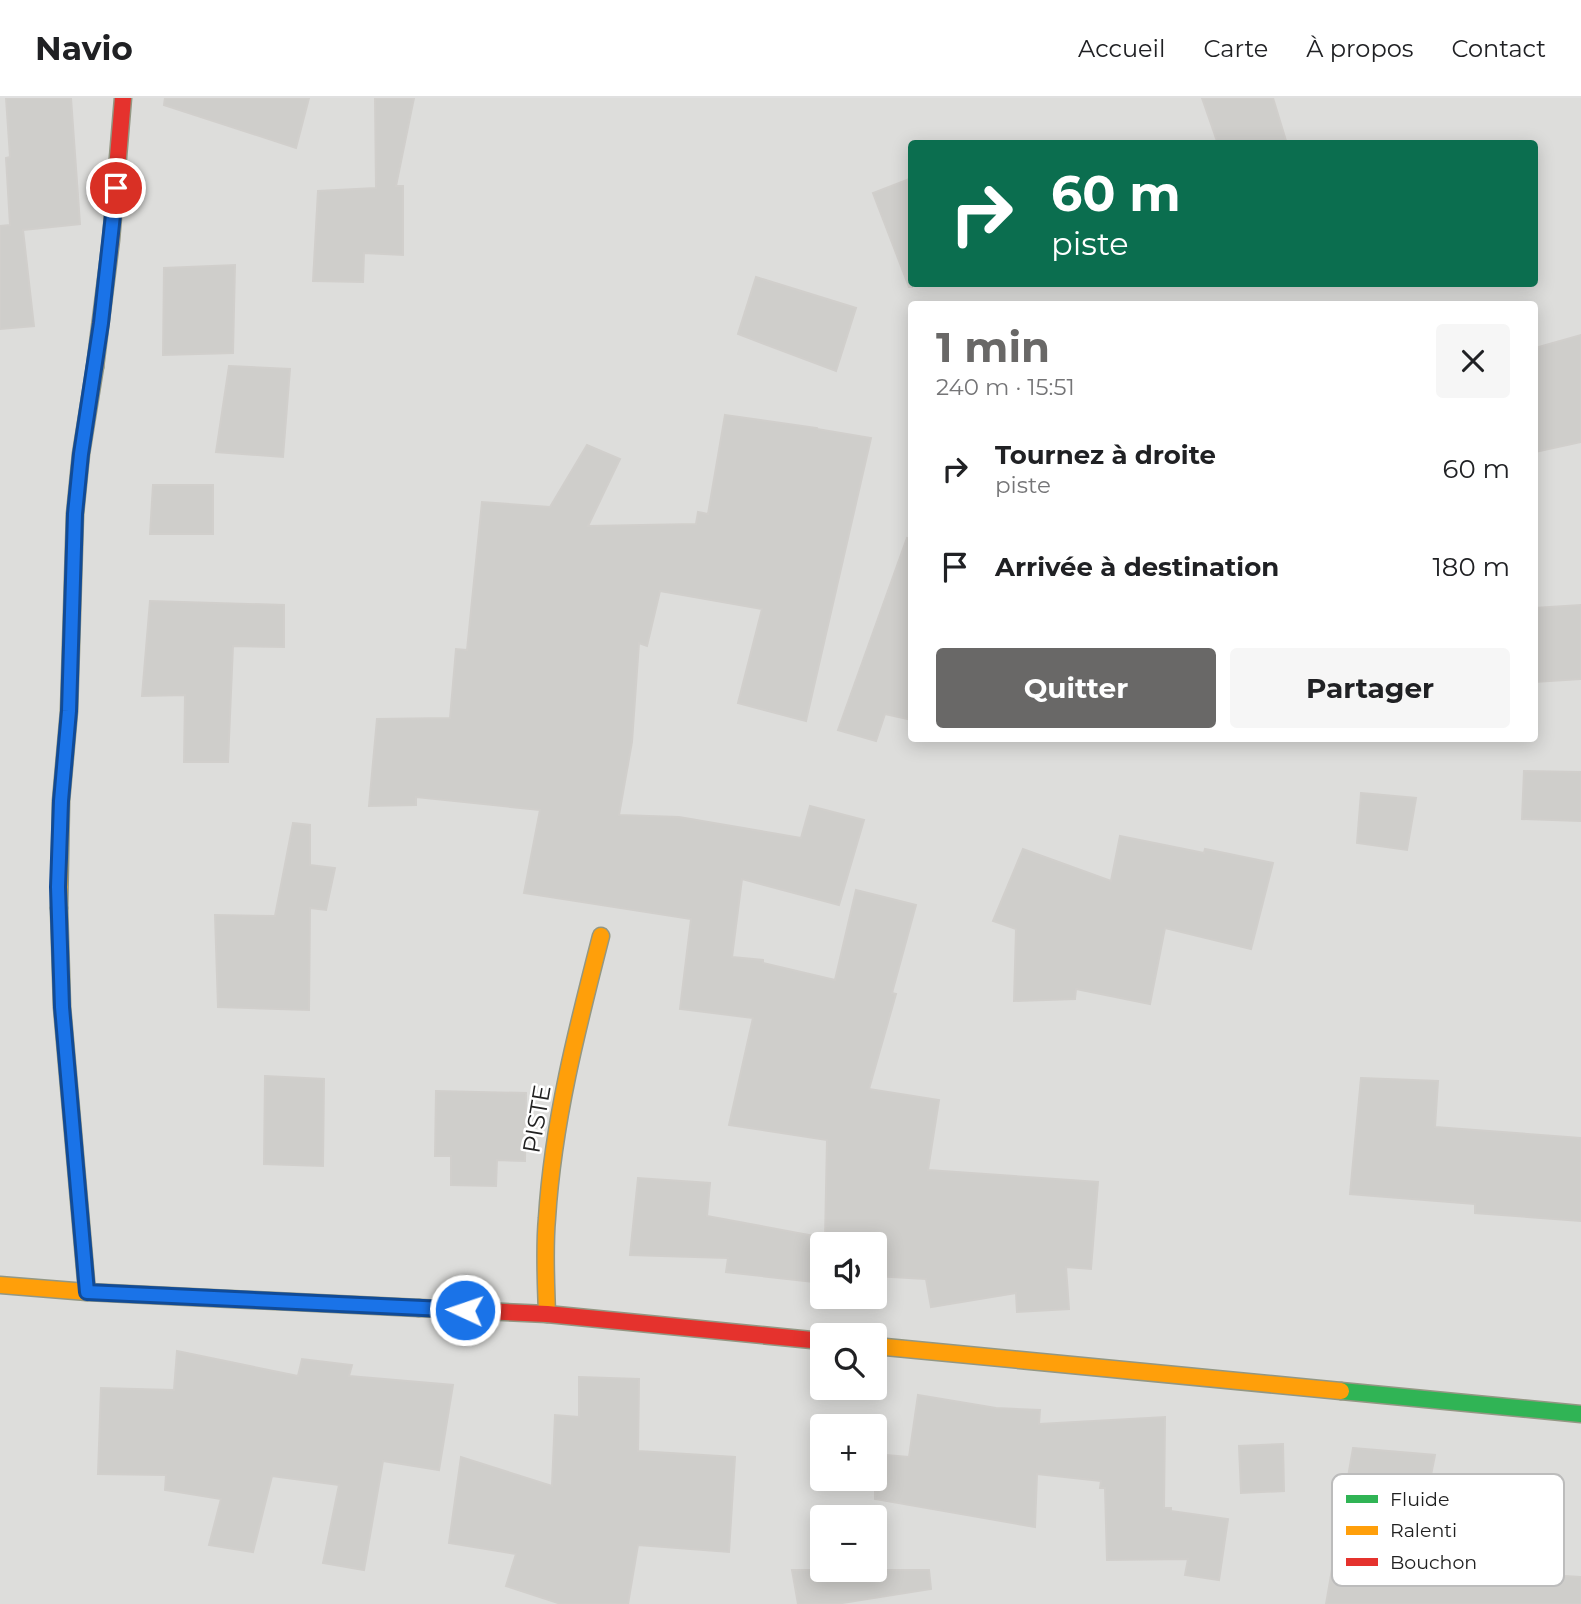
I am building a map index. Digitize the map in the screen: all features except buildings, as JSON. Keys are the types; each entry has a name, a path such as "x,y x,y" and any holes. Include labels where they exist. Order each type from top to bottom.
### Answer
{"main road":[{"path":"87,1292 62,1007 58,875 69,711 75,514 110,254 123,98"},
{"name":"PISTE","path":"547,1314 546,1235 551,1167 578,1025 601,936"},
{"path":"0,1285 87,1292 547,1314 810,1340"},
{"path":"887,1347 1581,1415"}],"shaded area":[{"path":"0,98 1581,98 1581,1604 0,1604"}],"traffic: fast":[{"path":"59,908 62,1007 87,1292"},
{"path":"1341,1391 1581,1414"}],"traffic: slow":[{"path":"59,908 61,801 69,711 75,514 81,454 95,367"},
{"path":"547,1314 546,1230 560,1111 601,936"},
{"path":"0,1285 87,1292 419,1308"},
{"path":"887,1347 1341,1391"}],"traffic: jam":[{"path":"95,367 111,240 123,98"},
{"path":"419,1308 547,1314 810,1340"}],"route":[{"path":"116,188 98,351 81,454 75,514 69,711 61,801 58,887 62,1007 87,1292 465,1310"}]}
